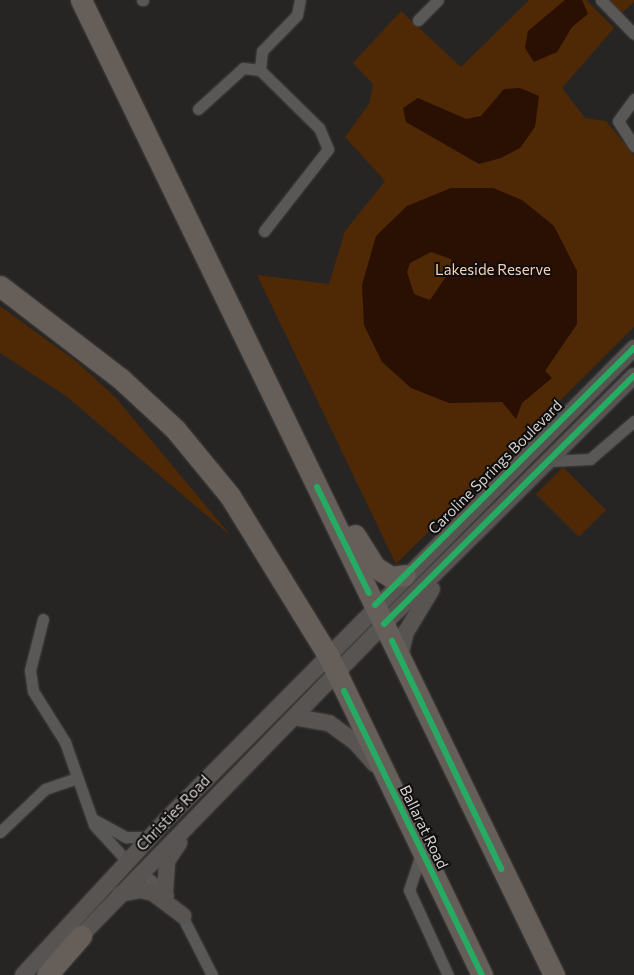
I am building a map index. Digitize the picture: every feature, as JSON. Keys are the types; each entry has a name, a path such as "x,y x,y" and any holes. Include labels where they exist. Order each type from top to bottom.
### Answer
{"highway":[{"path":"81,0 554,975"},
{"name":"Ballarat Road","path":"0,286 77,342 181,435 259,538 333,666 482,975"},
{"path":"281,414 375,567 391,577 405,575"},
{"path":"48,975 81,936"}],"main road":[{"name":"Caroline Springs Boulevard","path":"333,666 375,605 633,350"},
{"path":"333,666 384,624 443,570 518,491 634,376"},
{"path":"504,477 518,491"},
{"path":"400,657 406,632 443,570"},
{"name":"Christies Road","path":"43,975 141,872 294,717 333,666"},
{"name":"Christies Road","path":"23,975 149,837 333,666"},
{"path":"294,717 317,718 343,731 388,782"},
{"path":"165,892 170,855 214,798"},
{"path":"127,861 141,872"},
{"path":"120,894 140,890 154,893 183,916"}],"street":[{"path":"260,70 262,51 296,15 300,0"},
{"path":"418,20 438,0"},
{"path":"601,0 634,34"},
{"path":"198,109 243,68 260,70 324,135 328,149 264,231"},
{"path":"634,99 618,121 634,146"},
{"path":"548,462 590,459 634,422"},
{"path":"43,618 31,660 31,682 65,742 90,816 101,836 127,861"},
{"path":"0,832 45,789 77,778"},
{"path":"90,816 115,833 149,837"},
{"path":"422,851 409,890 448,975"},
{"path":"141,872 165,892 183,916 212,975"}],"green space":[{"name":"Lakeside Reserve","path":"529,0 586,0 614,28 562,88 585,118 606,121 634,155 634,327 396,564 257,275 329,284 345,231 385,181 345,137 369,104 373,84 353,63 401,11 461,67"},
{"path":"609,0 634,0 634,2 622,13"},
{"path":"0,306 77,362 116,398 231,536 66,396 0,353"},
{"path":"563,467 606,510 579,537 536,494"}],"shaded area":[{"path":"565,0 582,0 588,14 572,27 557,52 534,62 525,48 528,31"},
{"path":"520,88 539,96 535,127 520,148 501,158 479,164 406,122 403,108 418,98 466,119 481,116 504,89"},
{"path":"451,188 493,188 522,200 554,226 577,271 577,324 545,371 552,378 522,403 516,419 502,402 449,403 411,388 382,362 364,325 362,285 376,236 407,206","holes":["431,252 451,259 454,265 430,300 414,294 407,272 410,263"]}],"cycle path":[{"path":"375,605 634,348"},
{"path":"384,624 634,376"},
{"path":"317,487 369,593"},
{"path":"392,641 501,869"},
{"path":"344,691 482,975"}]}
